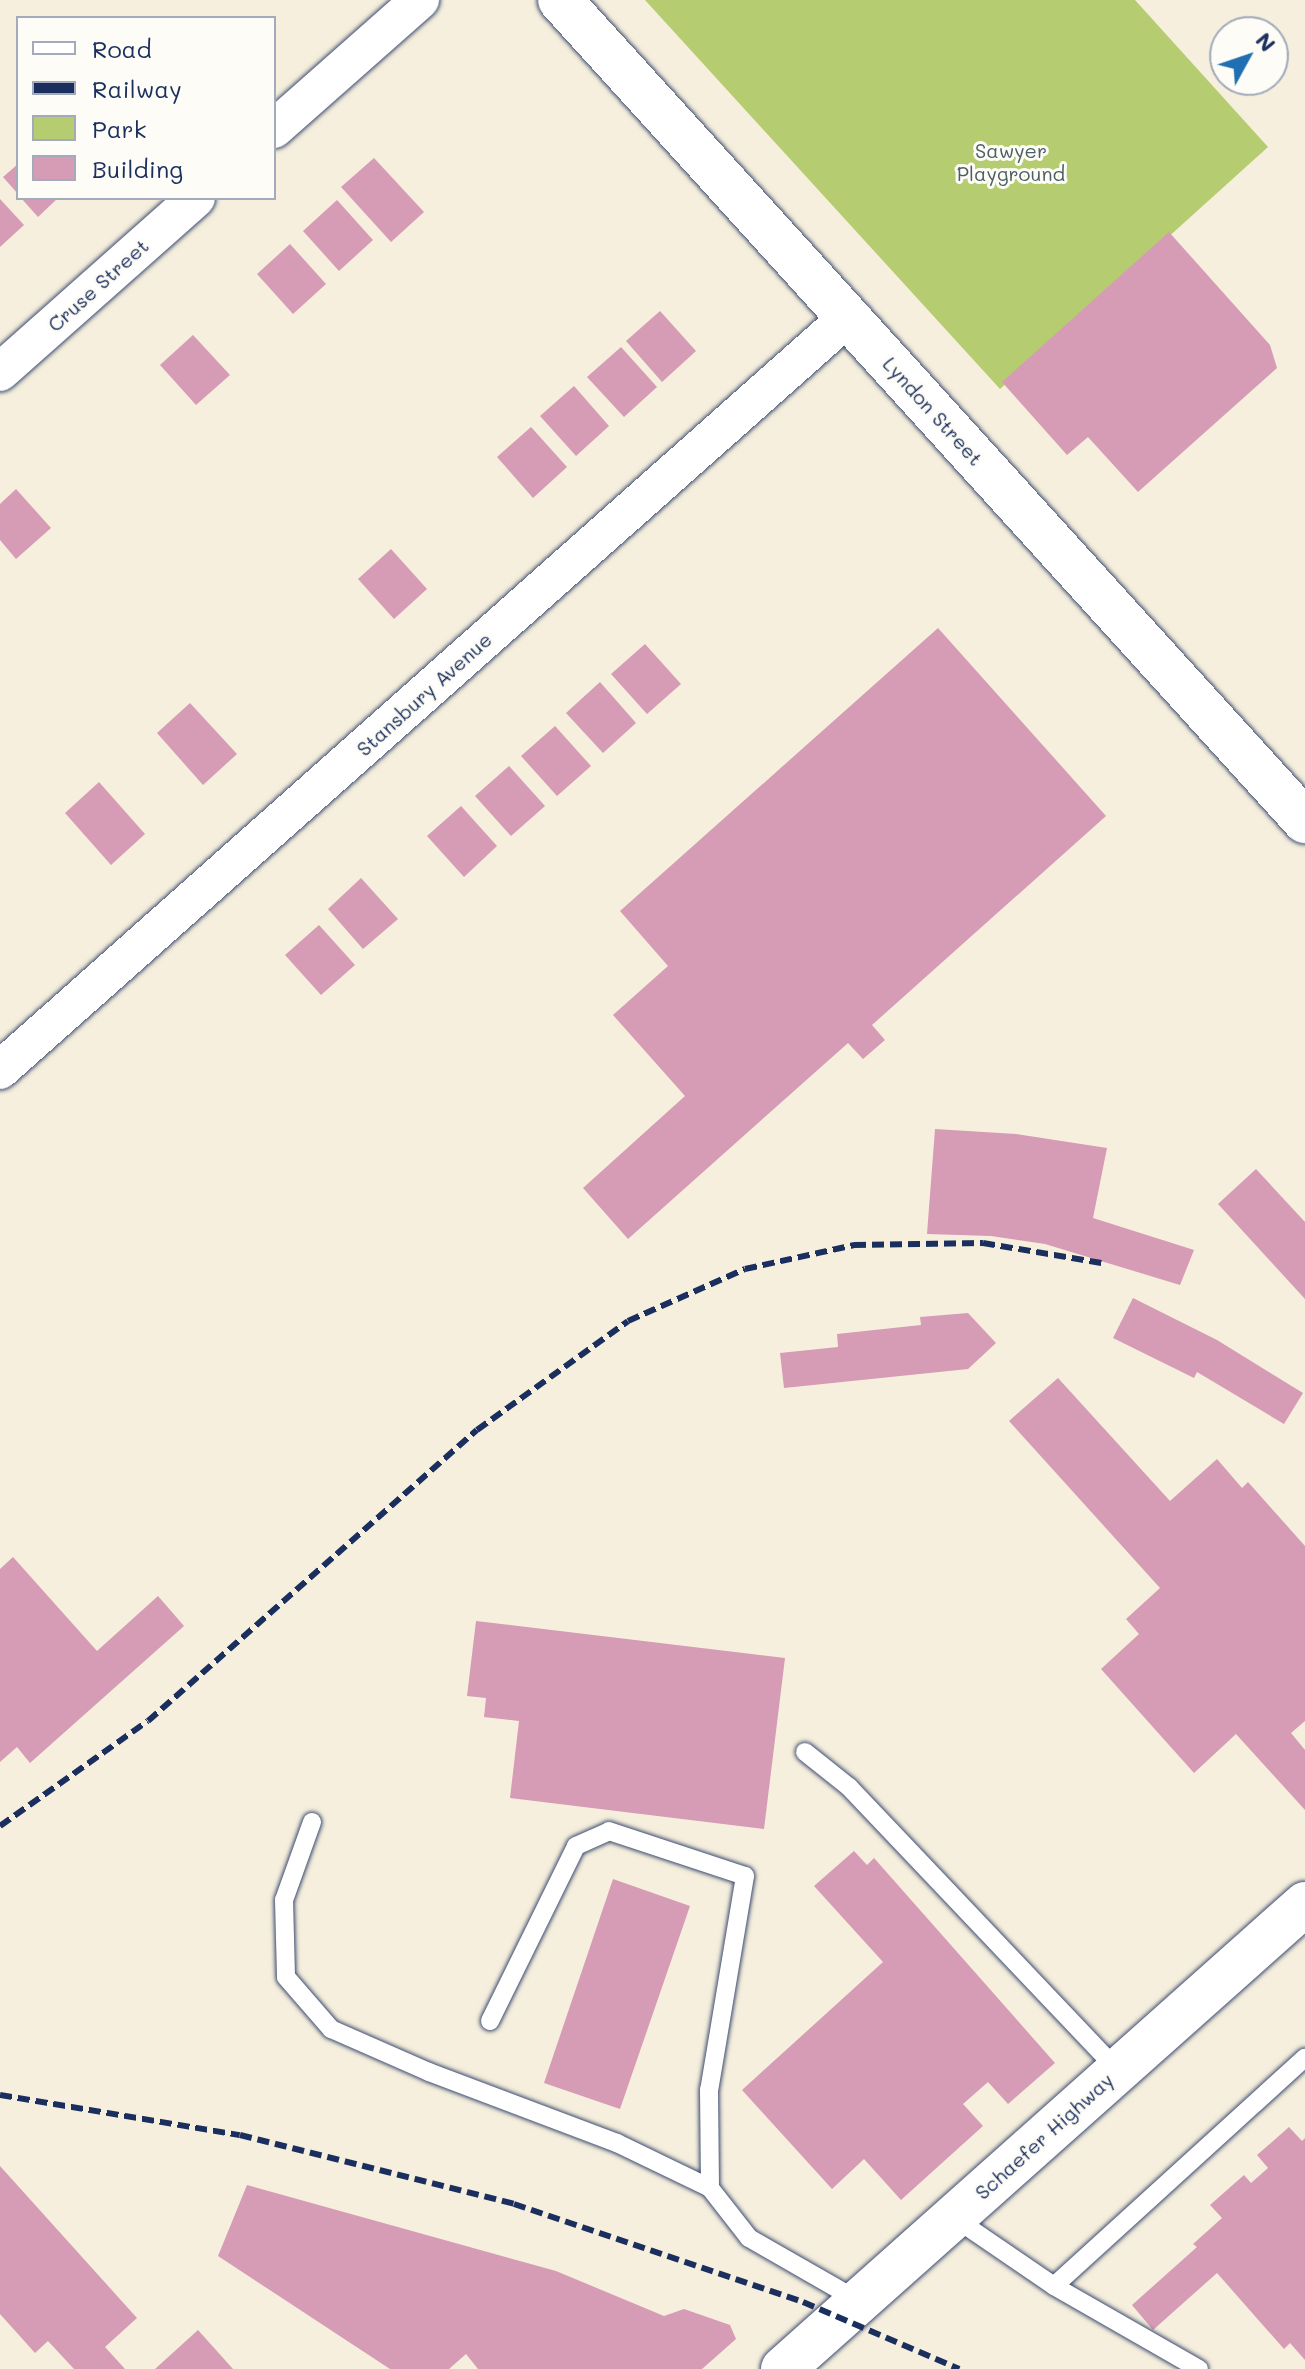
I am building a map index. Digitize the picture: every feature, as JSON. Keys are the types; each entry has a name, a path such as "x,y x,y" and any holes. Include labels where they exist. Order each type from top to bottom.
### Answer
{"street":[{"path":"276,127 420,0"},
{"name":"Lyndon Street","path":"560,0 1305,821"},
{"name":"Cruse Street","path":"0,372 194,200"},
{"name":"Stansbury Avenue","path":"0,1070 848,317"},
{"name":"Schaefer Highway","path":"783,2369 1305,1904"}],"lane":[{"path":"805,1752 849,1787 1118,2070"},
{"path":"312,1822 284,1900 286,1977 331,2029 429,2072 617,2143 710,2188 749,2238 859,2301"},
{"path":"490,2021 576,1846 609,1831 745,1876 709,2090 710,2188"},
{"path":"1054,2286 1305,2058"},
{"path":"953,2217 1054,2286 1199,2369"}],"green space":[{"name":"Sawyer Playground","path":"645,0 1135,0 1209,82 1209,96 1222,96 1268,147 1000,389"}],"building":[{"path":"374,158 424,212 391,242 341,187"},
{"path":"16,166 16,192 3,177"},
{"path":"0,199 24,225 0,247"},
{"path":"23,200 56,200 38,217"},
{"path":"337,200 373,240 339,271 303,231"},
{"path":"1169,232 1270,345 1277,368 1138,492 1088,437 1067,455 1002,382"},
{"path":"290,244 326,284 293,314 257,274"},
{"path":"660,311 696,351 662,382 626,341"},
{"path":"193,335 230,375 196,405 160,365"},
{"path":"621,347 657,387 624,417 587,377"},
{"path":"574,386 609,426 576,456 540,416"},
{"path":"531,427 567,467 533,498 497,457"},
{"path":"16,489 51,528 16,559 0,540 0,504"},
{"path":"391,549 427,589 394,619 358,579"},
{"path":"938,628 1106,816 872,1025 885,1040 863,1059 848,1043 628,1239 583,1188 685,1096 613,1015 668,966 620,911"},
{"path":"645,644 681,684 647,714 611,674"},
{"path":"600,682 636,723 603,753 566,713"},
{"path":"190,703 237,754 203,785 157,733"},
{"path":"555,726 591,766 557,796 521,756"},
{"path":"509,766 545,806 511,836 475,796"},
{"path":"99,782 145,834 111,865 65,813"},
{"path":"461,806 497,846 464,877 427,836"},
{"path":"361,878 398,919 363,949 328,909"},
{"path":"319,925 355,965 321,995 285,955"},
{"path":"935,1129 1016,1134 1107,1148 1093,1218 1194,1250 1180,1285 1045,1244 991,1236 927,1234"},
{"path":"1256,1169 1305,1222 1305,1299 1218,1204"},
{"path":"1133,1298 1217,1340 1303,1393 1284,1424 1197,1372 1194,1378 1113,1338"},
{"path":"968,1313 996,1343 968,1369 784,1388 780,1353 838,1347 837,1334 921,1325 920,1317"},
{"path":"1058,1378 1170,1501 1217,1459 1242,1488 1248,1482 1305,1546 1305,1721 1291,1733 1305,1750 1305,1810 1236,1734 1194,1773 1101,1669 1139,1634 1126,1619 1160,1588 1009,1421"},
{"path":"13,1557 97,1651 158,1596 184,1626 30,1763 17,1747 0,1762 0,1569"},
{"path":"476,1621 785,1658 764,1829 510,1798 519,1721 484,1717 486,1698 467,1696"},
{"path":"854,1851 867,1865 874,1858 1055,2063 1008,2104 988,2082 963,2104 983,2126 901,2200 864,2159 832,2189 742,2090 883,1962 814,1886"},
{"path":"613,1879 690,1906 620,2109 544,2083"},
{"path":"1289,2127 1302,2141 1305,2138 1305,2360 1290,2343 1284,2349 1217,2273 1153,2330 1132,2305 1197,2247 1193,2244 1222,2218 1210,2205 1244,2175 1251,2183 1268,2168 1257,2155"},
{"path":"0,2166 137,2318 105,2347 125,2369 74,2369 48,2341 35,2353 0,2314"},
{"path":"247,2185 556,2271 664,2316 684,2309 730,2325 736,2339 702,2369 478,2369 466,2354 449,2369 390,2369 218,2256"},
{"path":"198,2330 233,2369 155,2369"}],"railway":[{"path":"0,1826 148,1721 477,1430 628,1321 745,1269 854,1245 983,1243 1101,1263"},
{"path":"0,2095 240,2135 514,2204 803,2302 959,2369"}]}
